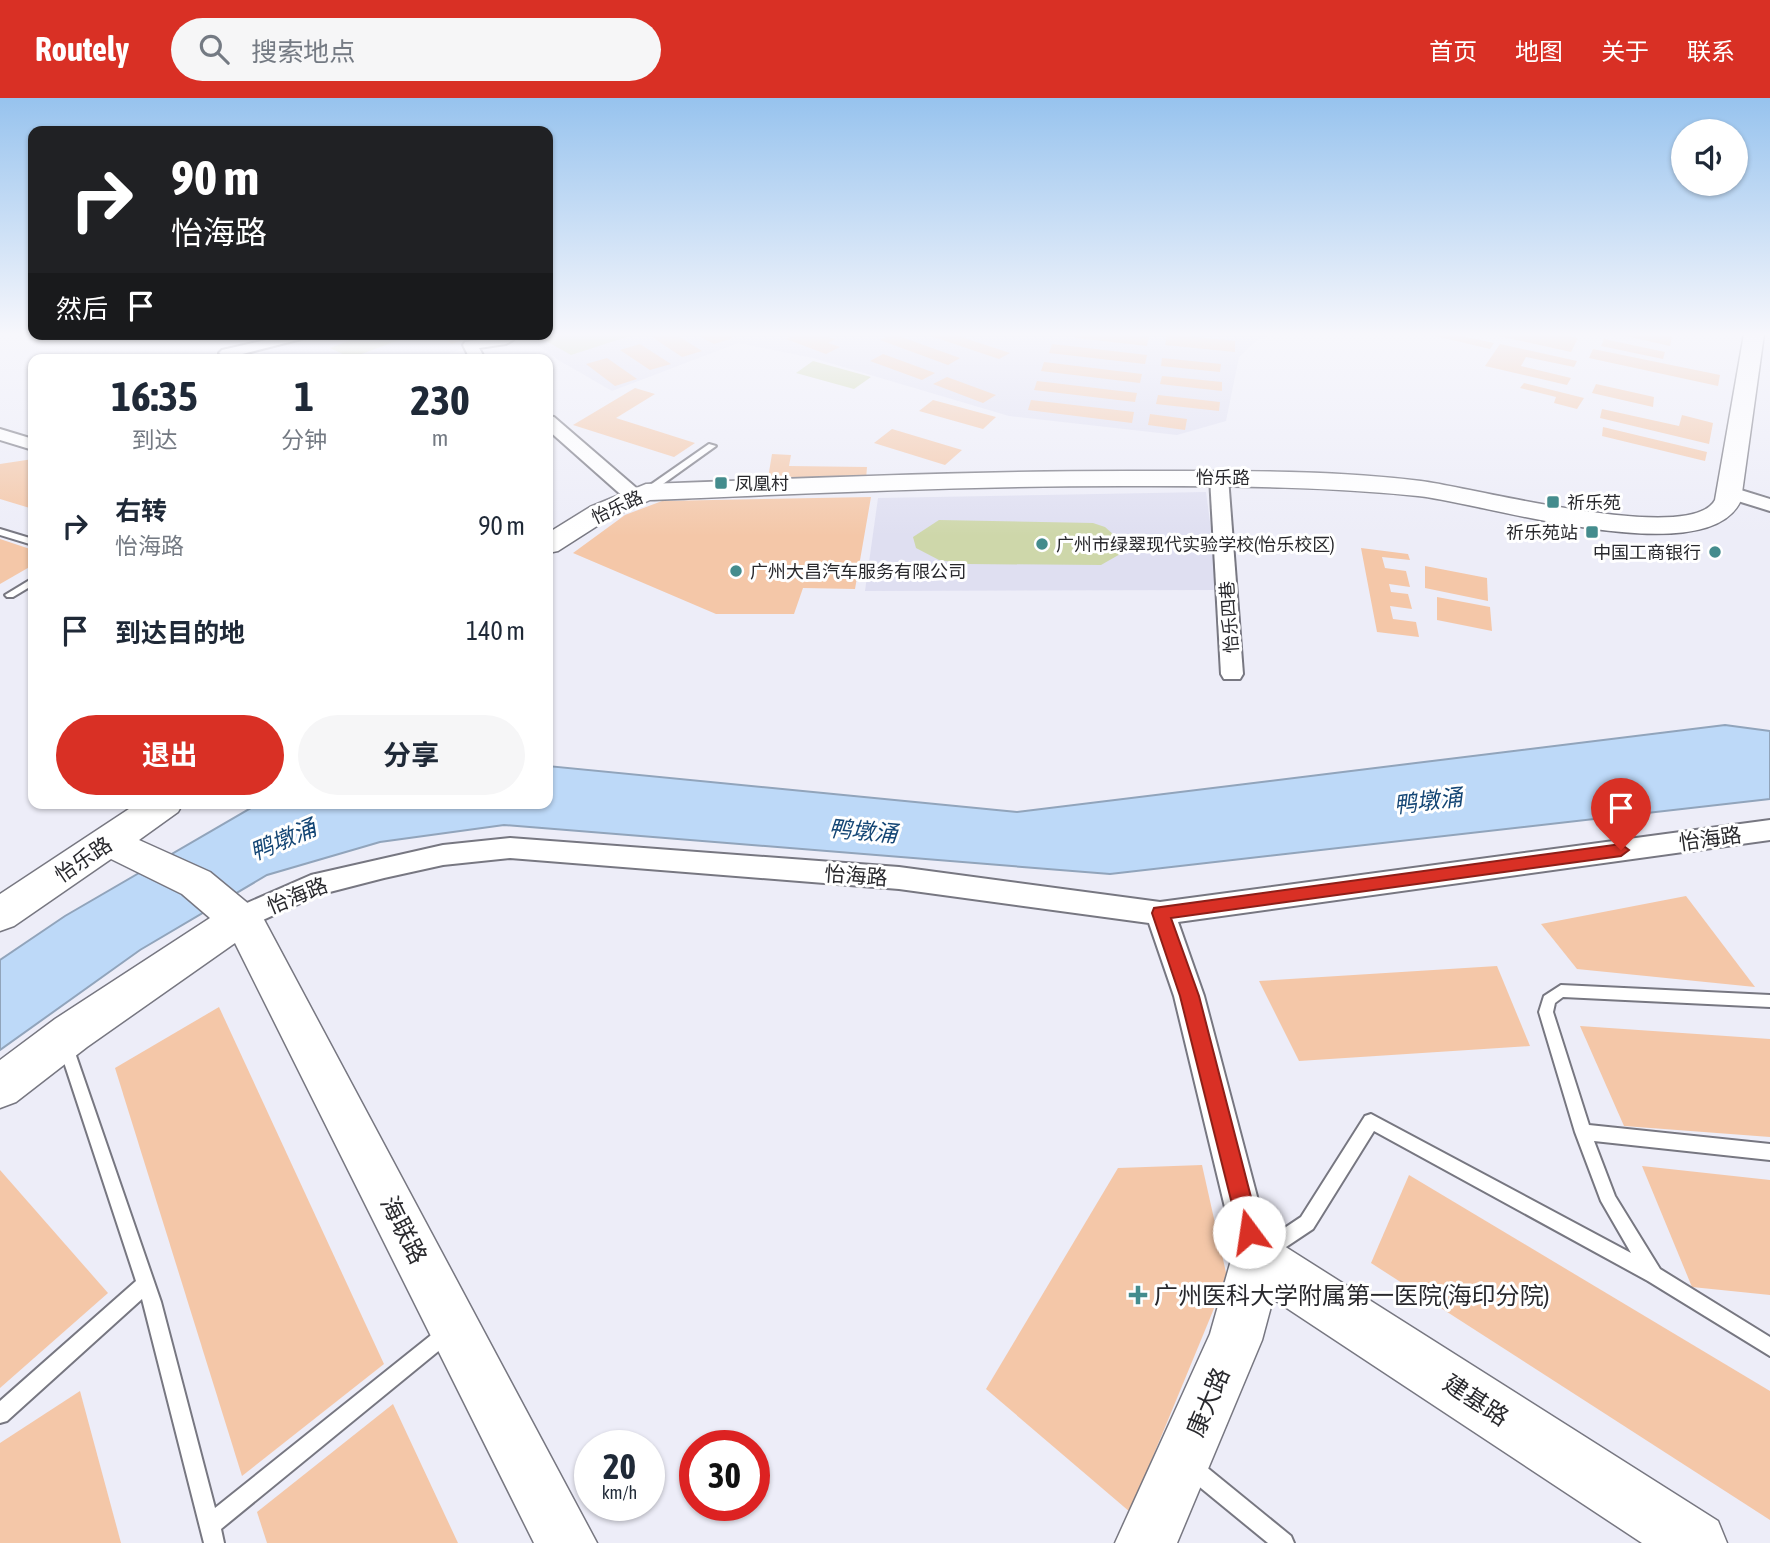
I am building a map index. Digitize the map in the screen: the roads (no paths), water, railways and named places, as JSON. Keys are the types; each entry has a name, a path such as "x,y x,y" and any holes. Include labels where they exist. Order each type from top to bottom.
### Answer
{"street":[{"path":"1744,401 1731,493 1770,505"},
{"path":"553,425 640,494"},
{"path":"0,434 28,440"},
{"path":"0,451 28,440"},
{"name":"怡乐四巷","path":"1219,477 1232,674"},
{"name":"怡乐路","path":"553,542 640,494 1025,478 1308,478 1422,489 1599,522 1668,528 1709,520 1724,509 1731,493"},
{"name":"怡乐路","path":"0,915 156,809"},
{"name":"怡海路","path":"0,1087 63,1039 241,918 311,887 384,867 443,855 510,848 899,878 1160,913 1770,830"},
{"path":"108,842 197,883 241,918"},
{"path":"1160,913 1189,996 1255,1257"},
{"name":"海联路","path":"241,918 566,1543"},
{"name":"康大路","path":"1146,1543 1235,1340 1250,1289 1255,1257"},
{"name":"建基路","path":"1255,1257 1696,1543"}],"lane":[{"path":"640,494 712,446"},
{"path":"0,532 28,540"},
{"path":"10,595 28,584"},
{"path":"1654,1275 1609,1201 1583,1132 1546,1012 1549,1000 1561,991 1770,1001"},
{"path":"63,1039 146,1284 212,1534 454,1328"},
{"path":"1255,1257 1307,1223 1371,1121 1654,1275 1770,1347"},
{"path":"1583,1132 1770,1152"},
{"path":"0,1414 146,1284"},
{"path":"1183,1461 1284,1543"}],"water":[{"name":"鸭墩涌","path":"1725,725 1770,731 1770,799 1110,874 504,825 380,842 267,875 140,950 0,1050 0,960 65,916 249,809 553,809 553,766 1017,812"}],"place":[{"name":"凤凰村","path":"721,483"},
{"name":"祈乐苑","path":"1553,502"},
{"name":"祈乐苑站","path":"1592,532"},
{"name":"广州市绿翠现代实验学校(怡乐校区)","path":"1042,544"},
{"name":"中国工商银行","path":"1715,552"},
{"name":"广州大昌汽车服务有限公司","path":"736,571"},
{"name":"广州医科大学附属第一医院(海印分院)","path":"1138,1295"}]}
